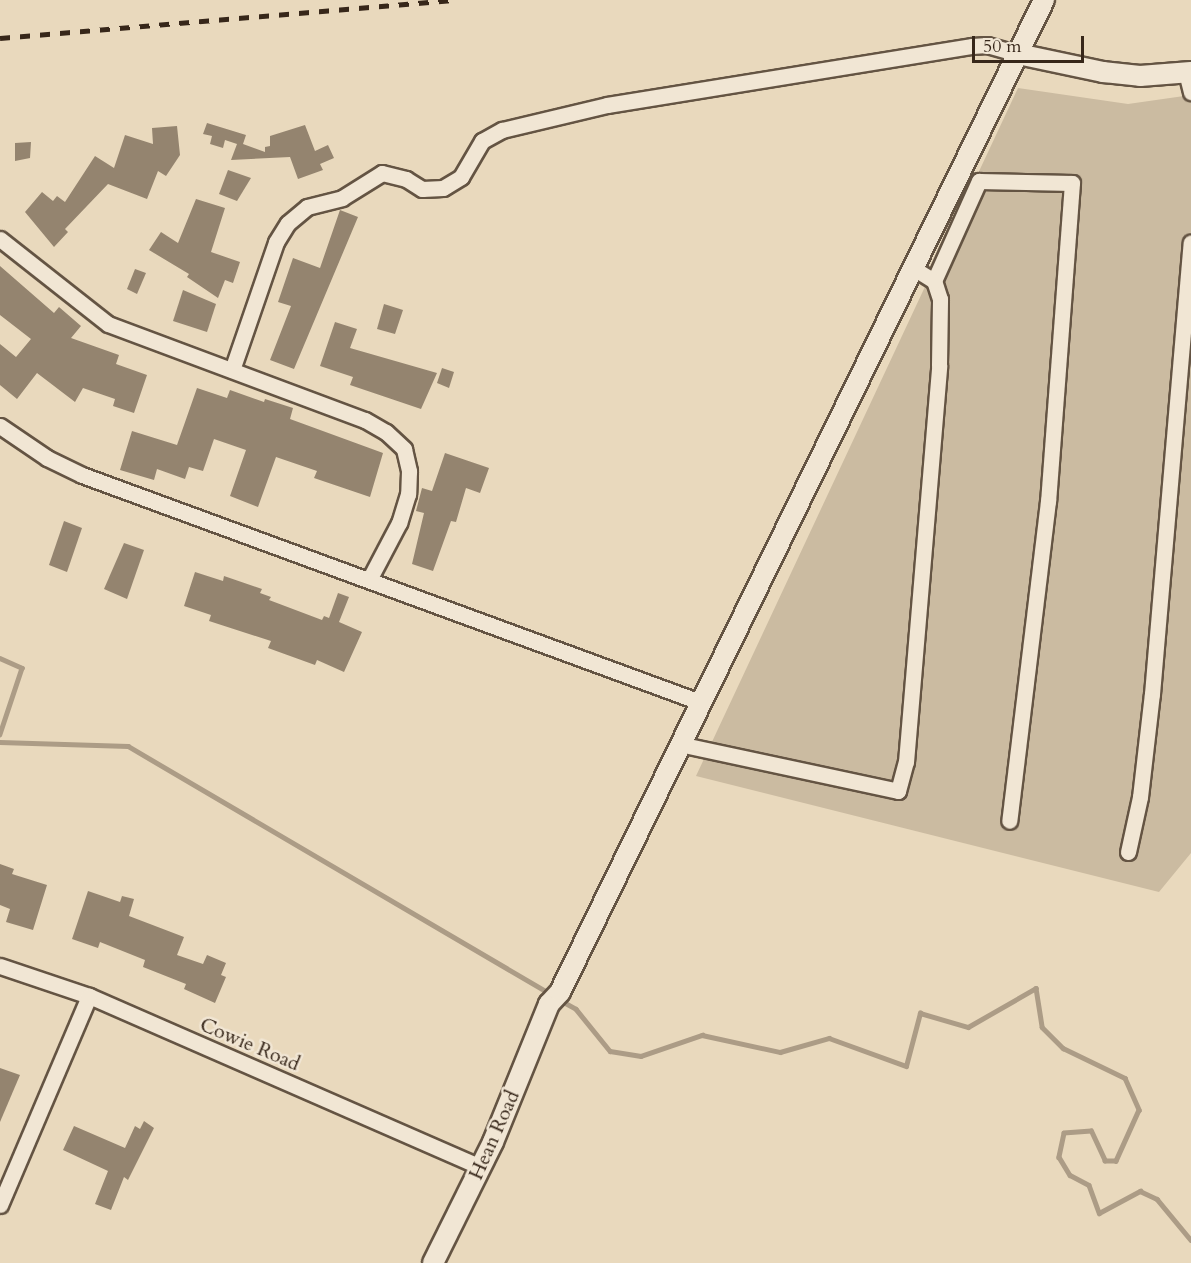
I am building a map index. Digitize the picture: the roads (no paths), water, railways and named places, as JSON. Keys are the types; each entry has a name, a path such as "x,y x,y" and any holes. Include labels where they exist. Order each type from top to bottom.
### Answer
{"street":[{"name":"Hean Road","path":"433,1263 480,1167 554,998 1044,0"},
{"path":"232,370 276,242 288,223 307,207 342,198 381,173 406,179 422,189 443,188 461,177 482,141 502,130 607,105 987,45 1103,72 1140,76 1188,72 1191,92"},
{"path":"934,281 980,181 1072,183 1048,501 1009,821"},
{"path":"0,239 108,324 365,420 386,432 404,448 409,471 408,494 399,523 369,580"},
{"path":"1128,852 1140,797 1152,694 1191,243"},
{"path":"679,744 898,791 906,762 937,395 940,299 934,281 913,268"},
{"path":"0,426 47,458 82,475 700,702"},
{"name":"Cowie Road","path":"0,966 89,996 480,1167"},
{"path":"0,1205 89,996"}],"waterway":[{"path":"0,658 22,668 0,734"},
{"path":"0,742 128,746 551,994"},
{"path":"560,1000 576,1009 610,1051 641,1056 702,1035 780,1052 829,1038 906,1066 920,1013 968,1027 1036,988 1042,1027 1063,1048 1125,1078 1139,1110 1116,1161 1105,1161 1091,1131 1064,1133 1059,1157 1070,1175 1089,1185 1099,1213 1140,1191 1157,1199 1191,1240"}],"railway":[{"path":"0,38 450,0"}]}
